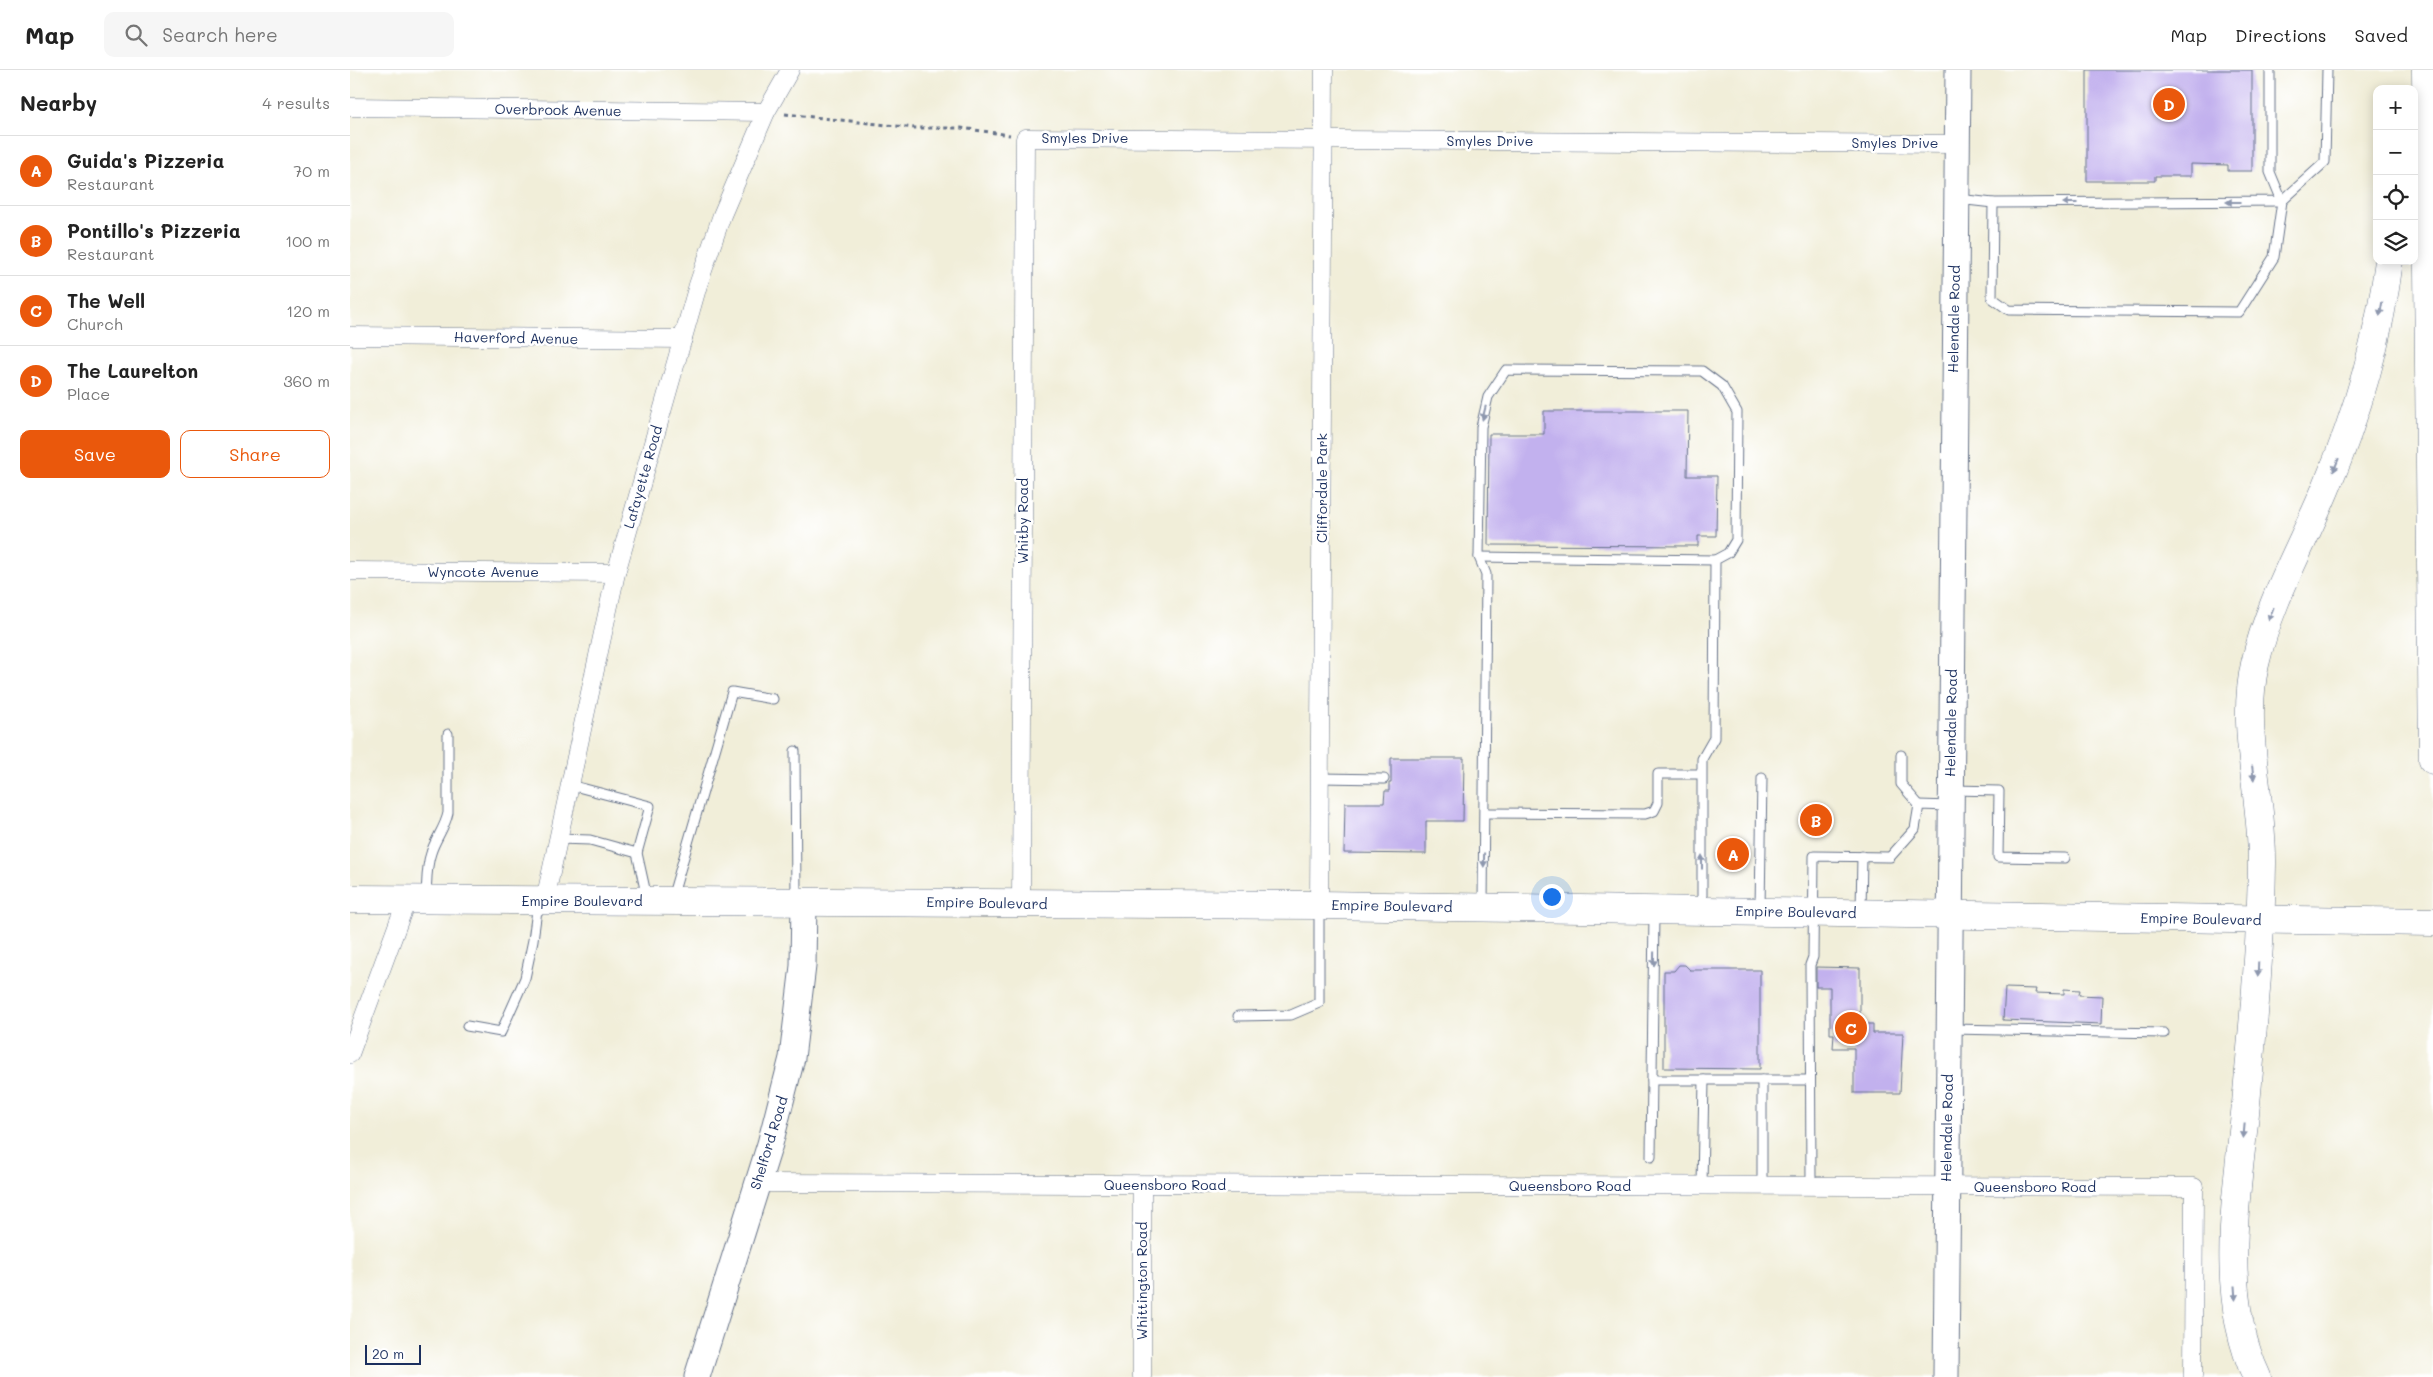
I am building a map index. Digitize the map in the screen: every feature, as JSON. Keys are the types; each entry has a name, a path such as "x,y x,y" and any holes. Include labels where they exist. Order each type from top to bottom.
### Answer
{"main road":[{"path":"2411,85 2413,70"},
{"path":"2426,70 2433,760"},
{"path":"2258,1377 2240,1327 2235,1301 2234,1262 2257,989 2260,920 2262,844 2249,731 2253,675 2261,640 2275,603 2326,489 2356,411 2375,340 2388,265"},
{"name":"Empire Boulevard","path":"350,899 1319,905 2433,922"}],"street":[{"name":"Lafayette Road","path":"542,900 559,839 616,572 682,339 722,215 766,112 790,70"},
{"name":"Cliffordale Park","path":"1319,905 1324,70"},
{"name":"Helendale Road","path":"1946,1377 1946,1186 1958,70"},
{"name":"Overbrook Avenue","path":"350,108 766,112"},
{"name":"Smyles Drive","path":"1025,138 1956,144"},
{"name":"Whitby Road","path":"1021,904 1025,138"},
{"name":"Haverford Avenue","path":"350,336 682,339"},
{"name":"Wyncote Avenue","path":"350,570 616,572"},
{"path":"350,1054 417,900"},
{"name":"Shelford Road","path":"697,1377 783,1097 792,1058 802,974 800,902"},
{"name":"Queensboro Road","path":"757,1183 2194,1188 2193,1377"},
{"name":"Whittington Road","path":"1142,1185 1142,1377"}],"lane":[{"path":"1993,203 1992,298 2009,310 2239,312 2274,257 2282,201 2270,172 2270,70"},
{"path":"1956,199 1993,203 2282,201 2325,162 2328,70"},
{"path":"1479,557 1715,560 1728,553 1736,540 1737,412 1722,386 1702,371 1506,370 1488,397 1481,427 1479,557 1486,574 1483,907"},
{"path":"1702,911 1702,759 1714,738 1715,560"},
{"path":"659,901 732,692 773,699"},
{"path":"417,900 430,855 438,835 446,823 448,813 448,734"},
{"path":"795,751 800,902"},
{"path":"1901,755 1901,784 1919,805"},
{"path":"1485,813 1645,814 1654,811 1658,803 1658,774 1702,774"},
{"path":"1320,778 1384,779"},
{"path":"1760,912 1762,778"},
{"path":"570,785 650,806 638,853 659,901"},
{"path":"1919,805 1999,790 1998,857 2065,858"},
{"path":"1811,1186 1810,964 1813,957 1814,856 1890,857 1915,829 1919,805"},
{"path":"559,839 590,840 638,853"},
{"path":"1861,913 1862,856"},
{"path":"467,1026 500,1032 525,978 542,900"},
{"path":"1238,1016 1291,1015 1319,1003 1319,905"},
{"path":"1652,1157 1654,910"},
{"path":"1948,1029 2164,1033"},
{"path":"1652,1080 1810,1080"},
{"path":"1702,1186 1704,1080"},
{"path":"1762,1080 1762,1186"}],"path":[{"path":"766,112 915,128 962,128 1025,138"}],"building":[{"path":"2087,70 2252,70 2252,171 2228,171 2228,165 2191,164 2191,176 2155,176 2155,181 2087,181"},
{"path":"1544,411 1688,411 1687,476 1717,476 1716,536 1698,536 1698,546 1488,545 1489,434 1544,434"},
{"path":"1391,758 1464,758 1463,821 1426,821 1426,854 1344,853 1345,803 1384,803 1385,791 1389,791 1389,783 1391,783"},
{"path":"1679,965 1685,965 1690,970 1760,970 1760,1069 1664,1068 1664,971 1674,971"},
{"path":"1816,967 1860,968 1860,1024 1873,1024 1873,1033 1903,1033 1900,1093 1854,1093 1854,1048 1833,1048 1834,1034 1830,1034 1830,987 1816,987"},
{"path":"2005,988 2036,989 2035,993 2064,994 2064,989 2080,990 2079,995 2102,996 2101,1024 2003,1020"}],"place":[{"name":"The Laurelton","path":"2169,104"},
{"name":"Pontillo's Pizzeria","path":"1816,820"},
{"name":"Guida's Pizzeria","path":"1733,854"},
{"name":"The Well","path":"1851,1028"}]}
